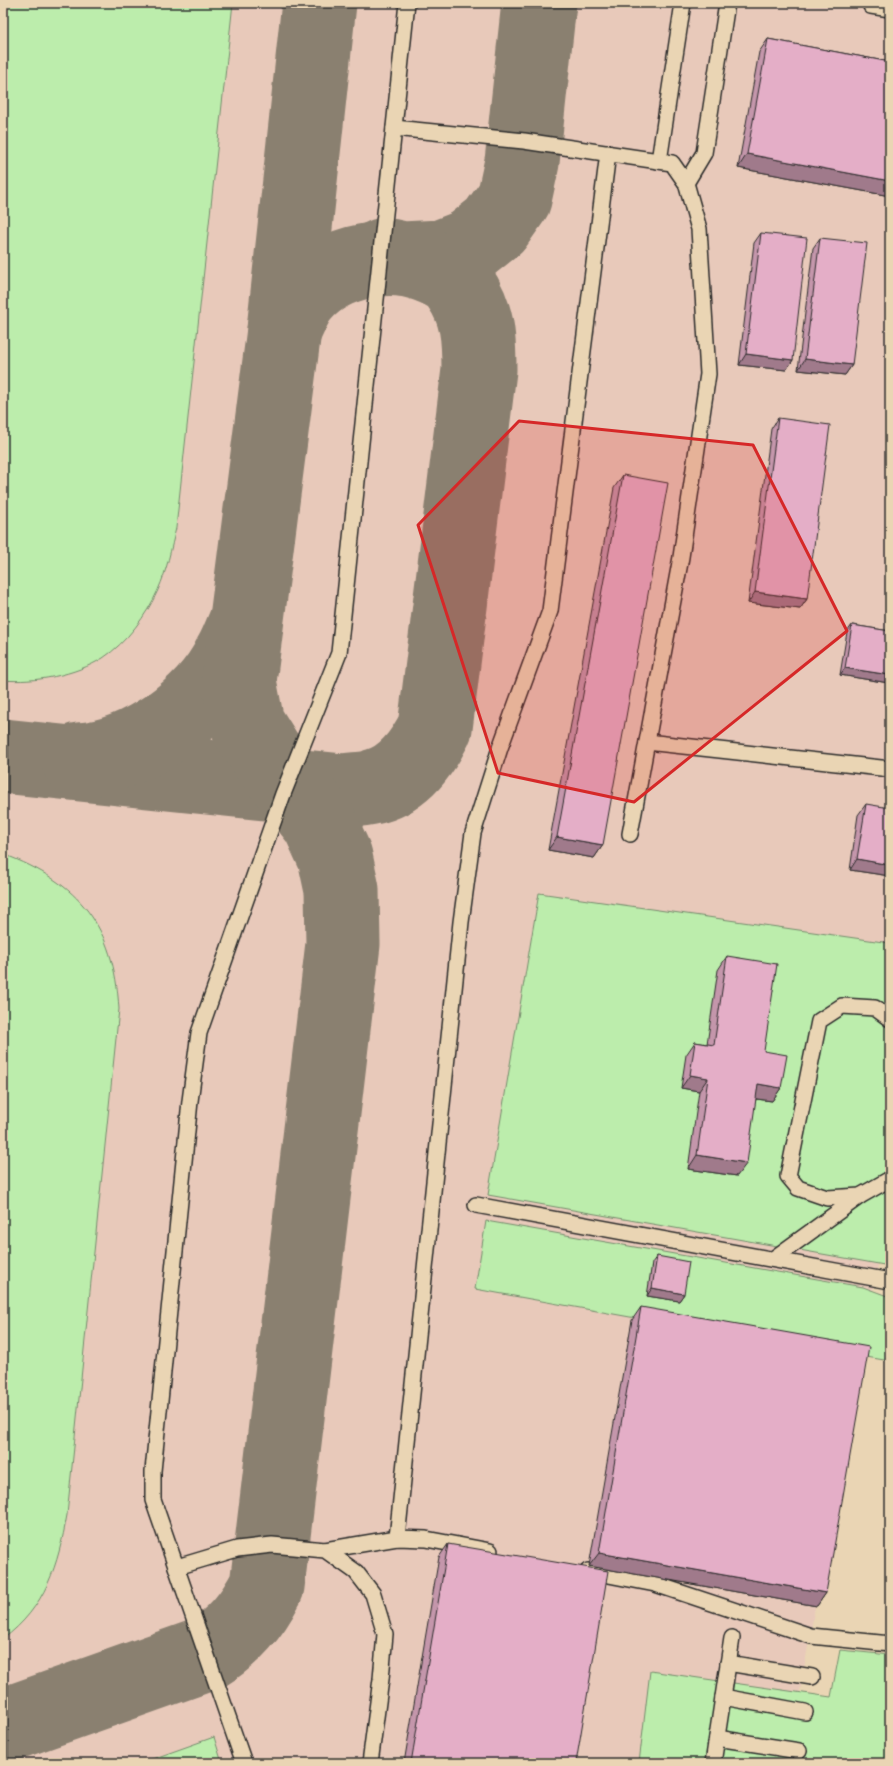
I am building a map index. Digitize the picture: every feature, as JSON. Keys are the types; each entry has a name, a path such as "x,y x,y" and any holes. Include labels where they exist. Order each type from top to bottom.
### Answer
{"lane":[{"path":"244,1763 153,1500 153,1471 199,1033 283,794 339,653 407,3"},
{"path":"659,161 683,3"},
{"path":"686,183 704,153 727,3"},
{"path":"871,6 890,9"},
{"path":"394,128 524,141 672,163 686,183 699,229 708,374 681,557 630,834"},
{"path":"397,1538 461,930 473,833 500,748 550,611 608,153"},
{"path":"647,742 890,769"},
{"path":"860,1196 827,1198 798,1188 788,1176 819,1021 842,1006 874,1008 890,1019"},
{"path":"774,1259 860,1196 890,1179"},
{"path":"476,1205 890,1281"},
{"path":"177,1567 237,1549 258,1546 272,1545 326,1550 397,1538 426,1539 502,1554"},
{"path":"326,1550 356,1572 373,1594 385,1634 381,1679 370,1763"},
{"path":"571,1567 655,1584 811,1636 890,1644"},
{"path":"713,1763 732,1638"},
{"path":"728,1663 812,1677"},
{"path":"723,1698 805,1712"},
{"path":"717,1738 799,1751"}],"highlighted area":[{"path":"519,421 753,445 847,631 634,802 498,773 418,525"}],"shaded area":[{"path":"3,3 890,3 890,1227 885,1230 859,1360 789,1753 798,1763 3,1763"}],"green space":[{"path":"3,3 233,3 176,528 164,575 158,590 142,619 120,645 112,652 92,664 68,673 41,679 15,681 3,680"},
{"path":"3,854 30,866 53,879 72,894 88,911 100,931 110,954 116,980 119,1009 67,1515 59,1551 48,1584 30,1613 18,1627 3,1639"},
{"path":"539,893 890,943 890,1266 488,1195"},
{"path":"486,1221 863,1287 890,1297 890,1361 475,1289"},
{"path":"840,1650 890,1655 890,1763 639,1763 650,1671 831,1697"},
{"path":"214,1737 222,1763 141,1763"}],"building":[{"path":"768,39 890,62 890,181 747,154"},
{"path":"761,233 807,238 793,360 746,354"},
{"path":"820,238 867,243 852,365 805,359"},
{"path":"778,418 830,425 807,599 755,592"},
{"path":"623,475 668,483 603,845 557,837"},
{"path":"852,625 890,631 890,675 845,668"},
{"path":"866,804 890,808 890,865 857,859"},
{"path":"727,956 777,964 764,1051 787,1055 781,1088 758,1084 747,1163 697,1155 708,1078 690,1075 695,1042 714,1045"},
{"path":"657,1256 689,1262 684,1294 652,1288"},
{"path":"641,1307 869,1347 826,1593 599,1553"},
{"path":"448,1544 608,1571 576,1763 411,1763"}],"taxiway":[{"path":"3,1726 206,1654 226,1640 242,1624 249,1616 267,1586 343,944 342,890 335,857 319,822 267,756 247,724 239,681 284,330 319,3"},
{"path":"384,255 403,259 442,257 470,246 495,226 514,199 522,162 539,3"},
{"path":"3,756 342,791 372,787 396,777 412,763 424,746 435,728 479,370 478,336 474,316 459,286 453,279 444,273 426,265 409,260 374,260 356,263 322,278 308,290 297,303 284,330"},
{"path":"79,760 101,757 146,739 167,726 187,710 205,693 219,675 233,651 246,622"}]}
